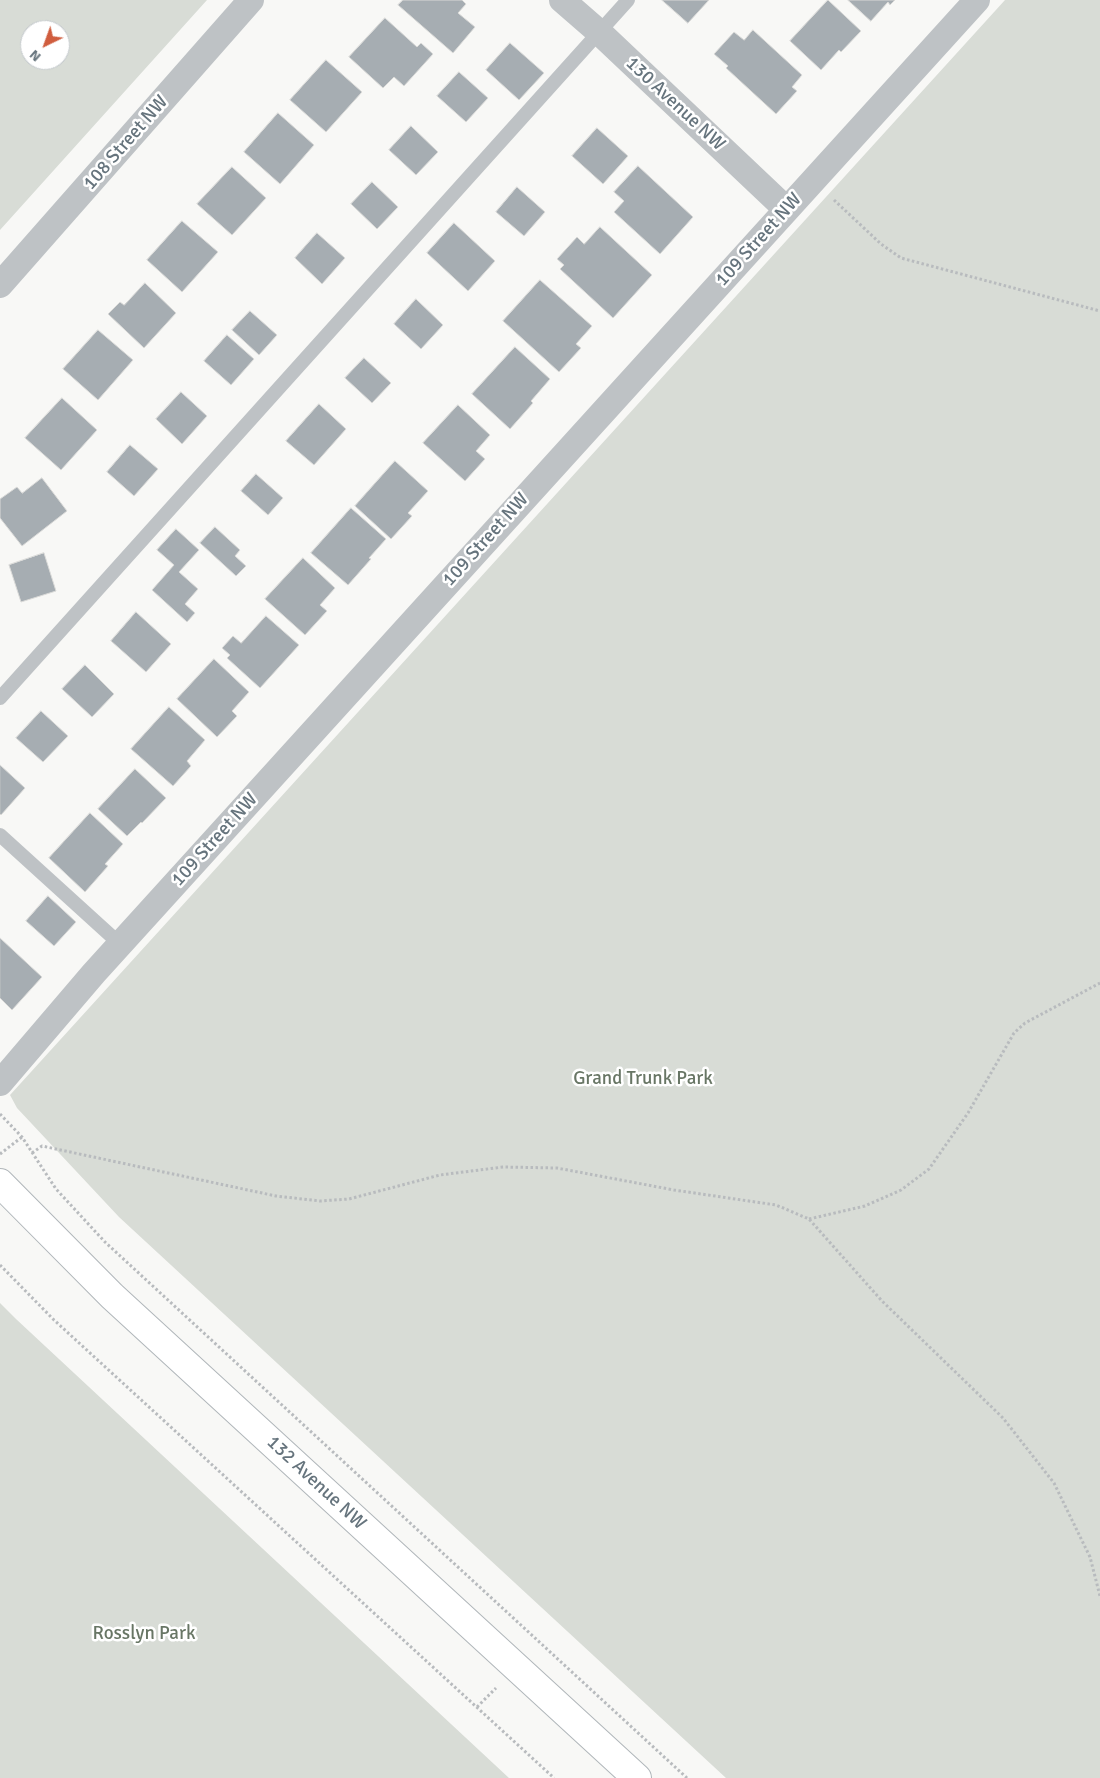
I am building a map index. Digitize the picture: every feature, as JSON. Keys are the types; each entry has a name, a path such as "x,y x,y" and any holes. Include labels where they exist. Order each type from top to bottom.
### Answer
{"street":[{"name":"108 Street NW","path":"0,285 251,0"},
{"name":"130 Avenue NW","path":"562,0 600,33 786,209"},
{"name":"109 Street NW","path":"0,1083 120,944 977,0"},
{"name":"132 Avenue NW","path":"0,1183 112,1296 637,1778"}],"lane":[{"path":"0,698 628,0"},
{"path":"0,835 120,944"}],"path":[{"path":"828,195 881,244 902,258 1100,311"},
{"path":"809,1218 865,1206 901,1190 929,1170 968,1113 1014,1033 1025,1023 1100,983"},
{"path":"0,1114 22,1137 56,1189 105,1242 687,1778"},
{"path":"0,1154 22,1137"},
{"path":"32,1153 42,1146 276,1196 320,1201 349,1199 440,1175 503,1167 557,1168 674,1190 776,1205 809,1218 882,1301 1003,1418 1054,1482 1090,1557 1100,1596"},
{"path":"0,1265 54,1320 554,1778"},
{"path":"477,1708 497,1686"}],"green space":[{"path":"0,0 207,0 0,230"},
{"name":"Grand Trunk Park","path":"1005,0 1100,0 1100,1778 726,1778 119,1217 17,1108 10,1095"},
{"name":"Rosslyn Park","path":"0,1303 16,1319 509,1778 0,1778"}],"building":[{"path":"403,0 462,0 466,4 458,13 475,27 453,53 398,5"},
{"path":"662,0 709,0 688,23"},
{"path":"828,0 861,31 841,52 839,50 821,70 790,41"},
{"path":"848,0 895,0 890,5 888,2 871,21"},
{"path":"385,18 417,47 421,43 433,54 404,86 394,77 383,88 349,57"},
{"path":"753,30 802,75 792,87 797,91 776,114 726,68 728,66 714,54 734,32 744,40"},
{"path":"510,43 544,73 519,100 486,70"},
{"path":"326,60 362,92 326,132 290,100"},
{"path":"459,72 488,98 466,122 437,96"},
{"path":"278,113 314,145 280,184 244,152"},
{"path":"411,126 438,152 416,175 389,150"},
{"path":"597,128 628,156 603,184 572,156"},
{"path":"638,166 693,217 660,254 614,212 624,201 614,192"},
{"path":"232,167 266,198 232,235 197,204"},
{"path":"372,182 398,207 377,229 351,204"},
{"path":"517,187 545,212 524,236 496,212"},
{"path":"182,221 218,252 182,292 147,260"},
{"path":"454,223 495,261 468,291 427,253"},
{"path":"600,227 652,275 613,318 560,269 564,265 557,259 577,237 584,244"},
{"path":"317,233 345,258 322,284 295,258"},
{"path":"540,280 592,326 576,344 581,348 559,372 503,321"},
{"path":"145,283 176,313 144,348 108,314 120,302 124,305"},
{"path":"416,299 443,325 421,349 394,324"},
{"path":"250,311 277,335 259,355 232,330"},
{"path":"98,330 133,360 98,400 63,369"},
{"path":"227,335 254,359 231,385 204,361"},
{"path":"515,347 550,379 531,401 533,403 510,429 472,394"},
{"path":"364,358 391,383 372,403 345,378"},
{"path":"181,392 207,416 182,444 156,419"},
{"path":"62,398 97,430 61,470 25,438"},
{"path":"319,404 346,429 314,465 286,441"},
{"path":"458,405 490,435 476,451 485,459 465,481 423,443"},
{"path":"130,445 158,469 134,496 107,472"},
{"path":"395,461 428,491 408,513 412,516 391,539 355,506"},
{"path":"256,474 283,498 268,515 241,491"},
{"path":"42,478 67,511 22,546 0,518 0,499 17,487 22,493"},
{"path":"351,508 386,539 348,585 311,553"},
{"path":"215,527 240,550 235,556 246,566 236,576 200,543"},
{"path":"176,529 199,550 179,572 198,589 185,604 195,613 187,622 152,590 174,565 157,550"},
{"path":"44,553 56,591 21,602 9,565"},
{"path":"303,558 335,588 320,605 327,611 305,635 265,599"},
{"path":"136,612 171,644 146,672 111,641"},
{"path":"266,616 299,645 260,688 227,658 230,655 222,648 233,636 241,643"},
{"path":"214,659 249,692 232,711 237,716 217,737 177,699"},
{"path":"85,665 114,694 92,717 62,689"},
{"path":"169,707 205,740 187,761 191,766 173,786 131,749"},
{"path":"41,711 68,736 43,762 16,738"},
{"path":"0,765 25,788 1,815 0,814"},
{"path":"135,769 166,798 127,836 98,809"},
{"path":"90,813 123,844 105,864 108,866 85,892 49,858"},
{"path":"48,896 76,922 54,946 26,921"},
{"path":"0,938 42,977 12,1010 0,998"}]}
